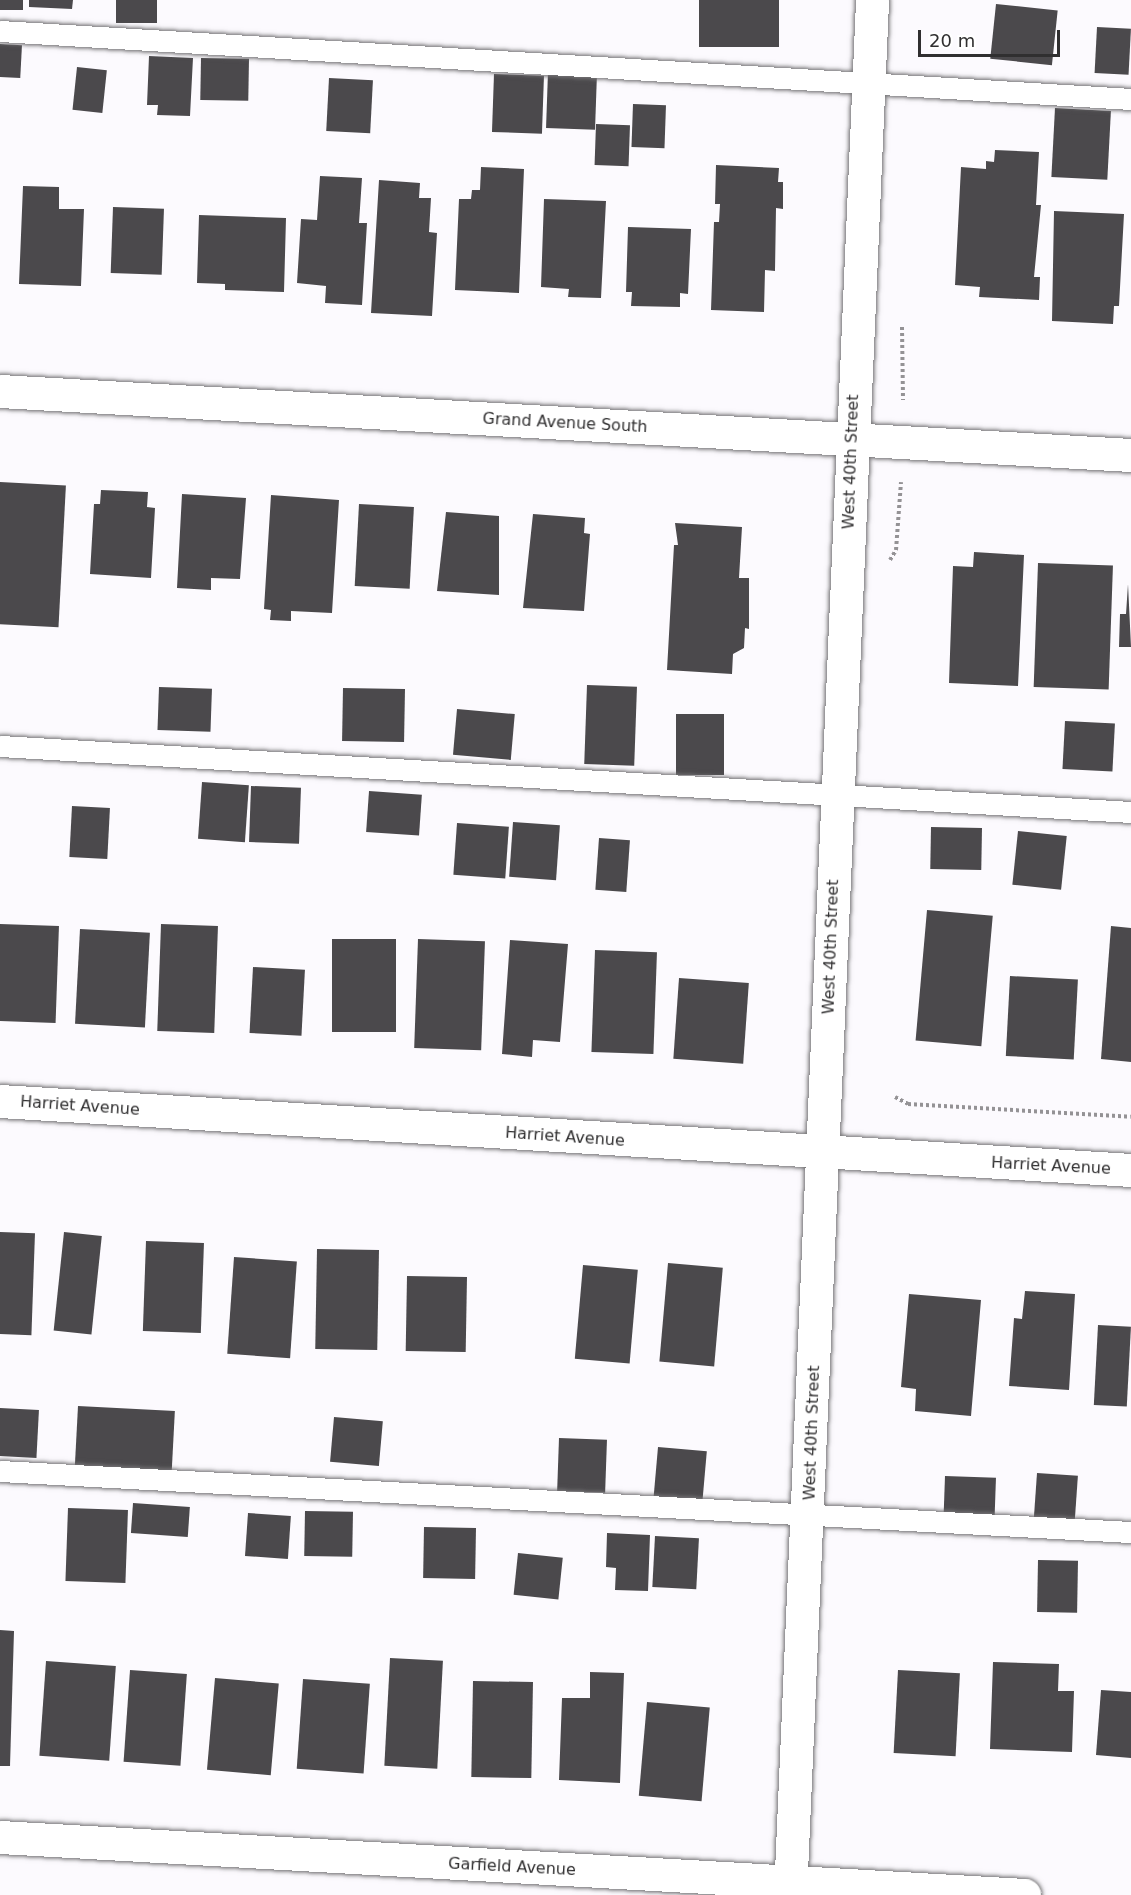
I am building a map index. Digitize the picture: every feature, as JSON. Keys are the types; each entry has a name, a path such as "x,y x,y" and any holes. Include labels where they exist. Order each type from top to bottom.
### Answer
{"street":[{"name":"West 40th Street","path":"791,1888 809,1515 836,798 872,0"},
{"name":"Grand Avenue South","path":"0,391 1131,455"},
{"name":"Harriet Avenue","path":"0,1101 1131,1170"},
{"name":"Garfield Avenue","path":"0,1838 791,1888 1024,1895"}],"lane":[{"path":"0,31 867,86 1131,99"},
{"path":"0,746 836,798 1131,812"},
{"path":"0,1471 1131,1532"}],"path":[{"path":"895,1097 908,1104 1131,1117"}],"building":[{"path":"0,0 23,0 23,10 0,10"},
{"path":"29,0 73,0 72,9 29,7"},
{"path":"116,0 157,0 157,23 116,23"},
{"path":"699,0 779,0 779,47 699,47"},
{"path":"996,4 1058,10 1052,65 990,59"},
{"path":"1097,27 1131,29 1129,75 1095,73"},
{"path":"0,44 22,45 20,78 0,77"},
{"path":"149,56 193,58 190,116 157,115 158,105 147,105"},
{"path":"201,58 249,59 248,101 200,100"},
{"path":"77,67 107,70 102,113 73,110"},
{"path":"548,72 597,74 595,130 546,128"},
{"path":"494,74 544,76 542,134 492,132"},
{"path":"329,78 373,80 370,133 326,131"},
{"path":"633,104 666,105 664,148 631,147"},
{"path":"1055,108 1111,111 1107,180 1051,177"},
{"path":"596,124 630,125 629,166 595,165"},
{"path":"995,150 1039,152 1036,205 1041,205 1034,277 1040,277 1039,300 979,297 980,287 955,285 961,167 986,169 986,161 994,162"},
{"path":"716,165 779,168 778,182 783,182 783,209 776,208 775,271 765,270 764,312 711,310 714,222 719,222 720,204 715,204"},
{"path":"481,167 524,169 519,293 455,290 459,199 471,199 472,190 480,190"},
{"path":"320,176 362,178 359,223 367,223 362,305 325,303 326,286 297,283 301,219 317,220"},
{"path":"379,180 420,183 419,198 431,198 429,232 437,233 432,316 371,313"},
{"path":"23,186 59,187 59,209 84,209 81,286 19,284"},
{"path":"544,199 606,201 601,298 568,297 569,289 541,287"},
{"path":"113,207 164,209 162,275 111,273"},
{"path":"1054,211 1124,214 1119,306 1114,306 1113,324 1052,321"},
{"path":"199,215 286,218 284,292 225,290 225,284 197,283"},
{"path":"628,227 691,229 688,294 680,293 680,307 631,306 632,292 626,292"},
{"path":"0,482 66,485 58,627 0,624"},
{"path":"101,490 148,492 147,507 155,508 151,578 90,574 94,504 100,504"},
{"path":"182,494 246,498 240,579 211,578 211,590 177,588"},
{"path":"271,495 339,500 332,613 291,611 291,621 270,620 271,610 264,609"},
{"path":"359,504 414,507 410,589 355,586"},
{"path":"446,512 499,516 499,595 437,591"},
{"path":"533,514 585,518 584,533 590,534 584,611 523,608"},
{"path":"675,523 742,527 739,578 749,578 749,629 745,628 744,648 733,654 732,674 667,670 674,545 678,545"},
{"path":"974,552 1024,555 1018,686 949,683 953,566 973,567"},
{"path":"1038,563 1113,566 1109,690 1034,687"},
{"path":"1128,584 1131,647 1119,647 1120,614 1126,614"},
{"path":"587,685 637,687 634,766 584,764"},
{"path":"159,687 212,689 210,732 157,730"},
{"path":"343,688 405,689 404,742 342,741"},
{"path":"457,709 515,714 511,760 453,755"},
{"path":"676,714 724,714 724,775 676,775"},
{"path":"1065,721 1115,724 1112,772 1062,769"},
{"path":"202,782 249,785 245,842 198,839"},
{"path":"251,786 301,788 299,844 249,842"},
{"path":"369,791 422,795 419,836 366,832"},
{"path":"72,806 110,808 107,859 69,857"},
{"path":"513,822 560,825 556,880 509,877"},
{"path":"457,823 509,827 505,879 453,875"},
{"path":"931,827 982,828 981,870 930,869"},
{"path":"1018,831 1067,836 1061,890 1012,885"},
{"path":"599,838 630,840 626,892 595,890"},
{"path":"927,910 993,916 981,1046 916,1041"},
{"path":"0,924 59,926 56,1023 0,1021"},
{"path":"161,924 218,926 214,1033 157,1031"},
{"path":"1111,926 1131,928 1131,1062 1101,1059"},
{"path":"80,929 150,933 145,1028 75,1024"},
{"path":"332,939 396,939 396,1032 332,1032"},
{"path":"418,939 485,941 481,1050 414,1048"},
{"path":"510,940 568,944 560,1042 533,1040 532,1057 502,1054"},
{"path":"595,950 657,952 653,1054 591,1052"},
{"path":"253,967 305,970 301,1036 250,1033"},
{"path":"1010,976 1078,980 1074,1059 1006,1056"},
{"path":"679,978 749,983 743,1064 673,1059"},
{"path":"0,1232 35,1233 31,1335 0,1334"},
{"path":"64,1232 102,1236 91,1334 54,1330"},
{"path":"146,1241 204,1243 201,1333 143,1331"},
{"path":"317,1249 379,1250 377,1350 315,1349"},
{"path":"234,1257 297,1261 290,1358 227,1354"},
{"path":"668,1263 723,1268 714,1366 659,1362"},
{"path":"583,1265 638,1270 630,1363 575,1359"},
{"path":"407,1276 467,1277 466,1352 406,1351"},
{"path":"1025,1291 1075,1294 1069,1390 1009,1386 1014,1318 1022,1319"},
{"path":"909,1294 981,1300 971,1416 915,1411 916,1389 901,1387"},
{"path":"1098,1325 1131,1327 1127,1407 1094,1405"},
{"path":"78,1406 175,1411 172,1474 75,1469"},
{"path":"0,1408 39,1410 36,1458 0,1456"},
{"path":"334,1417 383,1421 379,1466 330,1462"},
{"path":"559,1438 607,1440 605,1493 557,1491"},
{"path":"658,1447 707,1451 702,1507 653,1503"},
{"path":"1037,1473 1078,1476 1074,1527 1033,1524"},
{"path":"945,1476 996,1478 994,1522 943,1520"},
{"path":"133,1503 190,1507 188,1537 131,1533"},
{"path":"68,1508 128,1510 125,1583 65,1581"},
{"path":"305,1511 353,1512 352,1557 304,1556"},
{"path":"248,1513 291,1516 288,1559 245,1556"},
{"path":"424,1527 476,1528 475,1579 423,1578"},
{"path":"607,1533 650,1535 648,1591 615,1590 616,1568 606,1567"},
{"path":"655,1536 699,1538 696,1589 652,1587"},
{"path":"518,1553 563,1558 558,1599 514,1595"},
{"path":"1038,1560 1078,1561 1077,1613 1037,1612"},
{"path":"0,1630 14,1631 10,1766 0,1766"},
{"path":"390,1658 443,1661 437,1769 384,1766"},
{"path":"46,1661 116,1666 109,1761 39,1756"},
{"path":"993,1662 1059,1664 1058,1691 1074,1691 1072,1752 990,1749"},
{"path":"130,1670 187,1674 180,1766 124,1762"},
{"path":"898,1670 960,1673 956,1756 894,1753"},
{"path":"590,1672 624,1673 620,1783 559,1780 562,1698 590,1698"},
{"path":"215,1678 279,1684 271,1775 207,1770"},
{"path":"303,1679 370,1684 364,1773 297,1769"},
{"path":"473,1681 533,1682 531,1778 471,1777"},
{"path":"1101,1690 1131,1692 1131,1758 1096,1755"},
{"path":"647,1702 710,1707 702,1801 639,1796"}]}
